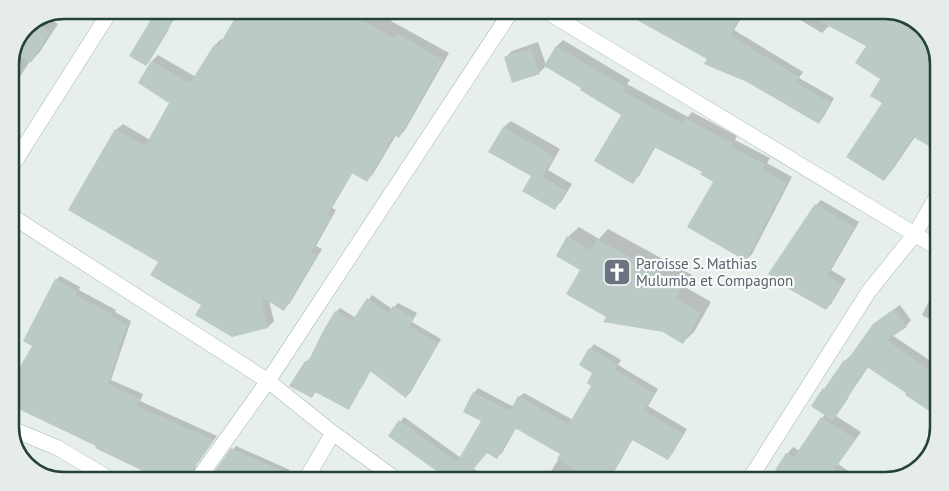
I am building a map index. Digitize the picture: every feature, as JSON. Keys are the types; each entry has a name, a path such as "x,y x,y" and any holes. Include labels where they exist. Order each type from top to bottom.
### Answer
{"street":[{"path":"19,155 105,19"},
{"path":"203,472 268,381 506,19"},
{"path":"559,19 930,243"},
{"path":"754,472 870,291 915,234 930,208"},
{"path":"19,221 268,381 386,472"},
{"path":"19,432 58,448 98,472"},
{"path":"311,472 333,433"}],"building":[{"path":"151,19 174,19 146,66 129,56"},
{"path":"234,19 361,19 394,38 397,33 443,60 399,138 394,135 367,182 352,173 327,215 331,217 311,252 317,255 284,311 261,297 268,328 232,337 195,315 201,305 150,275 158,262 68,210 115,129 145,146 169,103 138,83 151,61 190,83 214,45 218,47"},
{"path":"635,19 739,19 730,35 799,77 796,83 830,102 819,124 747,82 704,64 707,59"},
{"path":"815,19 896,20 920,35 926,44 930,61 930,147 913,137 884,181 846,157 882,103 870,96 880,79 855,63 866,46"},
{"path":"40,26 50,32 31,63 20,56 20,52 28,36"},
{"path":"556,46 625,87 622,91 682,123 685,118 732,143 730,147 765,164 762,170 787,183 746,261 687,227 713,182 700,174 702,172 654,147 633,184 594,161 621,115 544,66"},
{"path":"531,48 540,74 512,83 504,57"},
{"path":"503,127 554,156 542,177 566,191 555,210 522,191 531,176 488,152"},
{"path":"815,204 854,227 827,275 842,284 826,310 782,285 783,283 768,274"},
{"path":"567,236 591,250 597,239 683,286 676,298 701,313 683,344 663,332 603,322 606,317 566,294 580,270 556,256"},
{"path":"55,279 77,291 75,295 113,314 112,317 127,325 108,384 140,398 137,406 214,440 192,472 140,472 141,470 95,448 96,446 19,409 19,368 32,346 23,341"},
{"path":"367,298 389,313 393,306 414,318 409,326 438,343 406,398 370,371 349,410 315,392 312,398 289,386 305,361 308,362 335,311 352,321"},
{"path":"894,309 907,327 887,340 930,370 930,411 867,367 833,421 811,406 873,324"},
{"path":"589,348 618,364 615,370 654,393 644,411 683,434 668,460 632,440 613,472 577,472 557,459 560,454 515,428 497,459 487,453 471,472 438,472 388,436 399,420 457,462 481,421 463,412 473,392 510,411 518,396 569,424 591,386 587,383 592,373 579,365"},
{"path":"821,417 855,439 833,472 779,472 775,470 786,453 794,457"},
{"path":"231,448 285,472 214,472"}],"place":[{"name":"Paroisse S. Mathias Mulumba et Compagnon","path":"617,272"}]}
